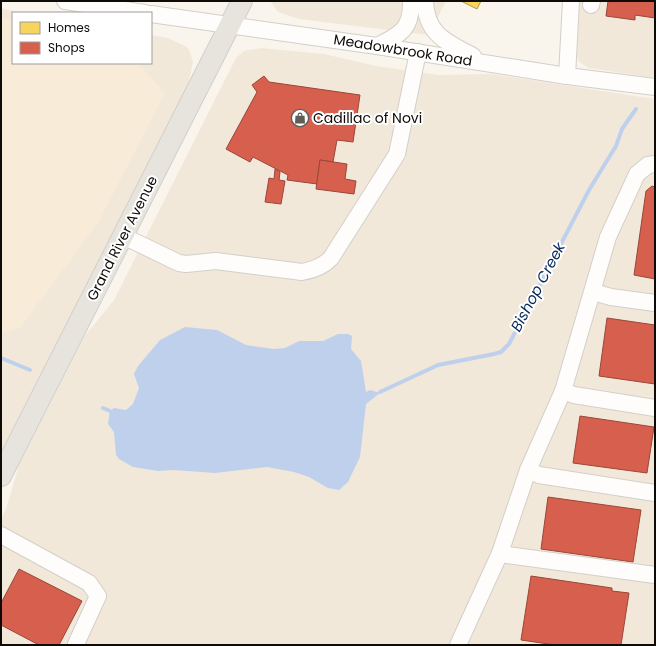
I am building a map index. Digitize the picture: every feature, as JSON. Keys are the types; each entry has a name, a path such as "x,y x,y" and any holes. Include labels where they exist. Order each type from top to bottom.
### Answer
{"main road":[{"name":"Grand River Avenue","path":"1,476 242,1"}],"street":[{"path":"65,1 137,12"},
{"path":"377,46 393,39 405,29 412,12 411,1"},
{"path":"425,1 426,18 437,35 448,44 488,64"},
{"path":"567,76 570,1"},
{"name":"Meadowbrook Road","path":"152,14 418,52 567,76 655,87"},
{"path":"123,236 172,260 186,264 216,261 302,272 310,271 326,264 397,154 418,52"},
{"path":"460,644 500,553 528,470 563,391 594,292 608,237 633,181 642,169 648,165 655,164"},
{"path":"594,292 611,297 655,303"},
{"path":"563,391 574,395 655,408"},
{"path":"528,470 539,474 655,493"},
{"path":"1,535 89,583 98,596 76,644"},
{"path":"500,553 655,575"}],"shaded area":[{"path":"270,1 446,1 429,35 299,19 278,12"},
{"path":"578,1 655,1 655,78 589,68 579,62 575,52"},
{"path":"1,8 16,12 12,12 12,64 152,64 152,35 168,38 185,46 189,50 193,62 188,85 1,455"},
{"path":"1,18 12,21 12,64 139,64 165,93 98,223 20,328 1,333"},
{"path":"261,48 324,54 376,66 439,75 491,74 655,99 655,645 1,645 1,519 6,509 19,465 84,337 114,300 236,58 244,51"}],"water":[{"path":"185,327 217,330 246,345 274,349 285,348 299,341 323,341 338,334 348,334 352,336 351,349 361,361 366,392 370,390 380,393 366,404 360,457 348,482 339,490 328,488 309,477 294,472 267,467 215,473 173,470 158,471 133,467 119,459 116,455 114,432 108,424 110,411 114,408 126,410 133,404 139,388 134,374 138,366 160,340"}],"building: Homes":[{"path":"461,1 481,1 477,9"}],"building: Shops":[{"path":"608,1 655,1 655,18 635,15 635,20 606,16"},
{"name":"Cadillac of Novi","path":"264,76 269,82 360,95 353,142 337,140 333,162 320,160 317,184 287,180 288,175 253,157 250,162 226,149 257,92 252,85"},
{"path":"320,160 347,164 345,179 356,181 354,194 316,189"},
{"path":"275,169 280,172 279,180 285,181 281,204 265,202 269,178 274,179"},
{"path":"652,186 655,187 655,279 634,275 646,191"},
{"path":"607,318 655,325 655,384 599,376"},
{"path":"580,416 654,427 647,473 573,463"},
{"path":"548,497 641,510 633,562 541,549"},
{"path":"19,569 82,601 59,645 39,645 1,625 1,603"},
{"path":"531,576 612,588 612,591 629,593 621,645 555,645 521,640"}],"waterway":[{"name":"Bishop Creek","path":"380,392 438,365 501,352 509,344 589,190 616,146 622,129 636,109"},
{"name":"Bishop Creek","path":"1,358 30,370"},
{"name":"Bishop Creek","path":"103,408 110,411"}],"place":[{"name":"Cadillac of Novi","path":"300,118"}]}
